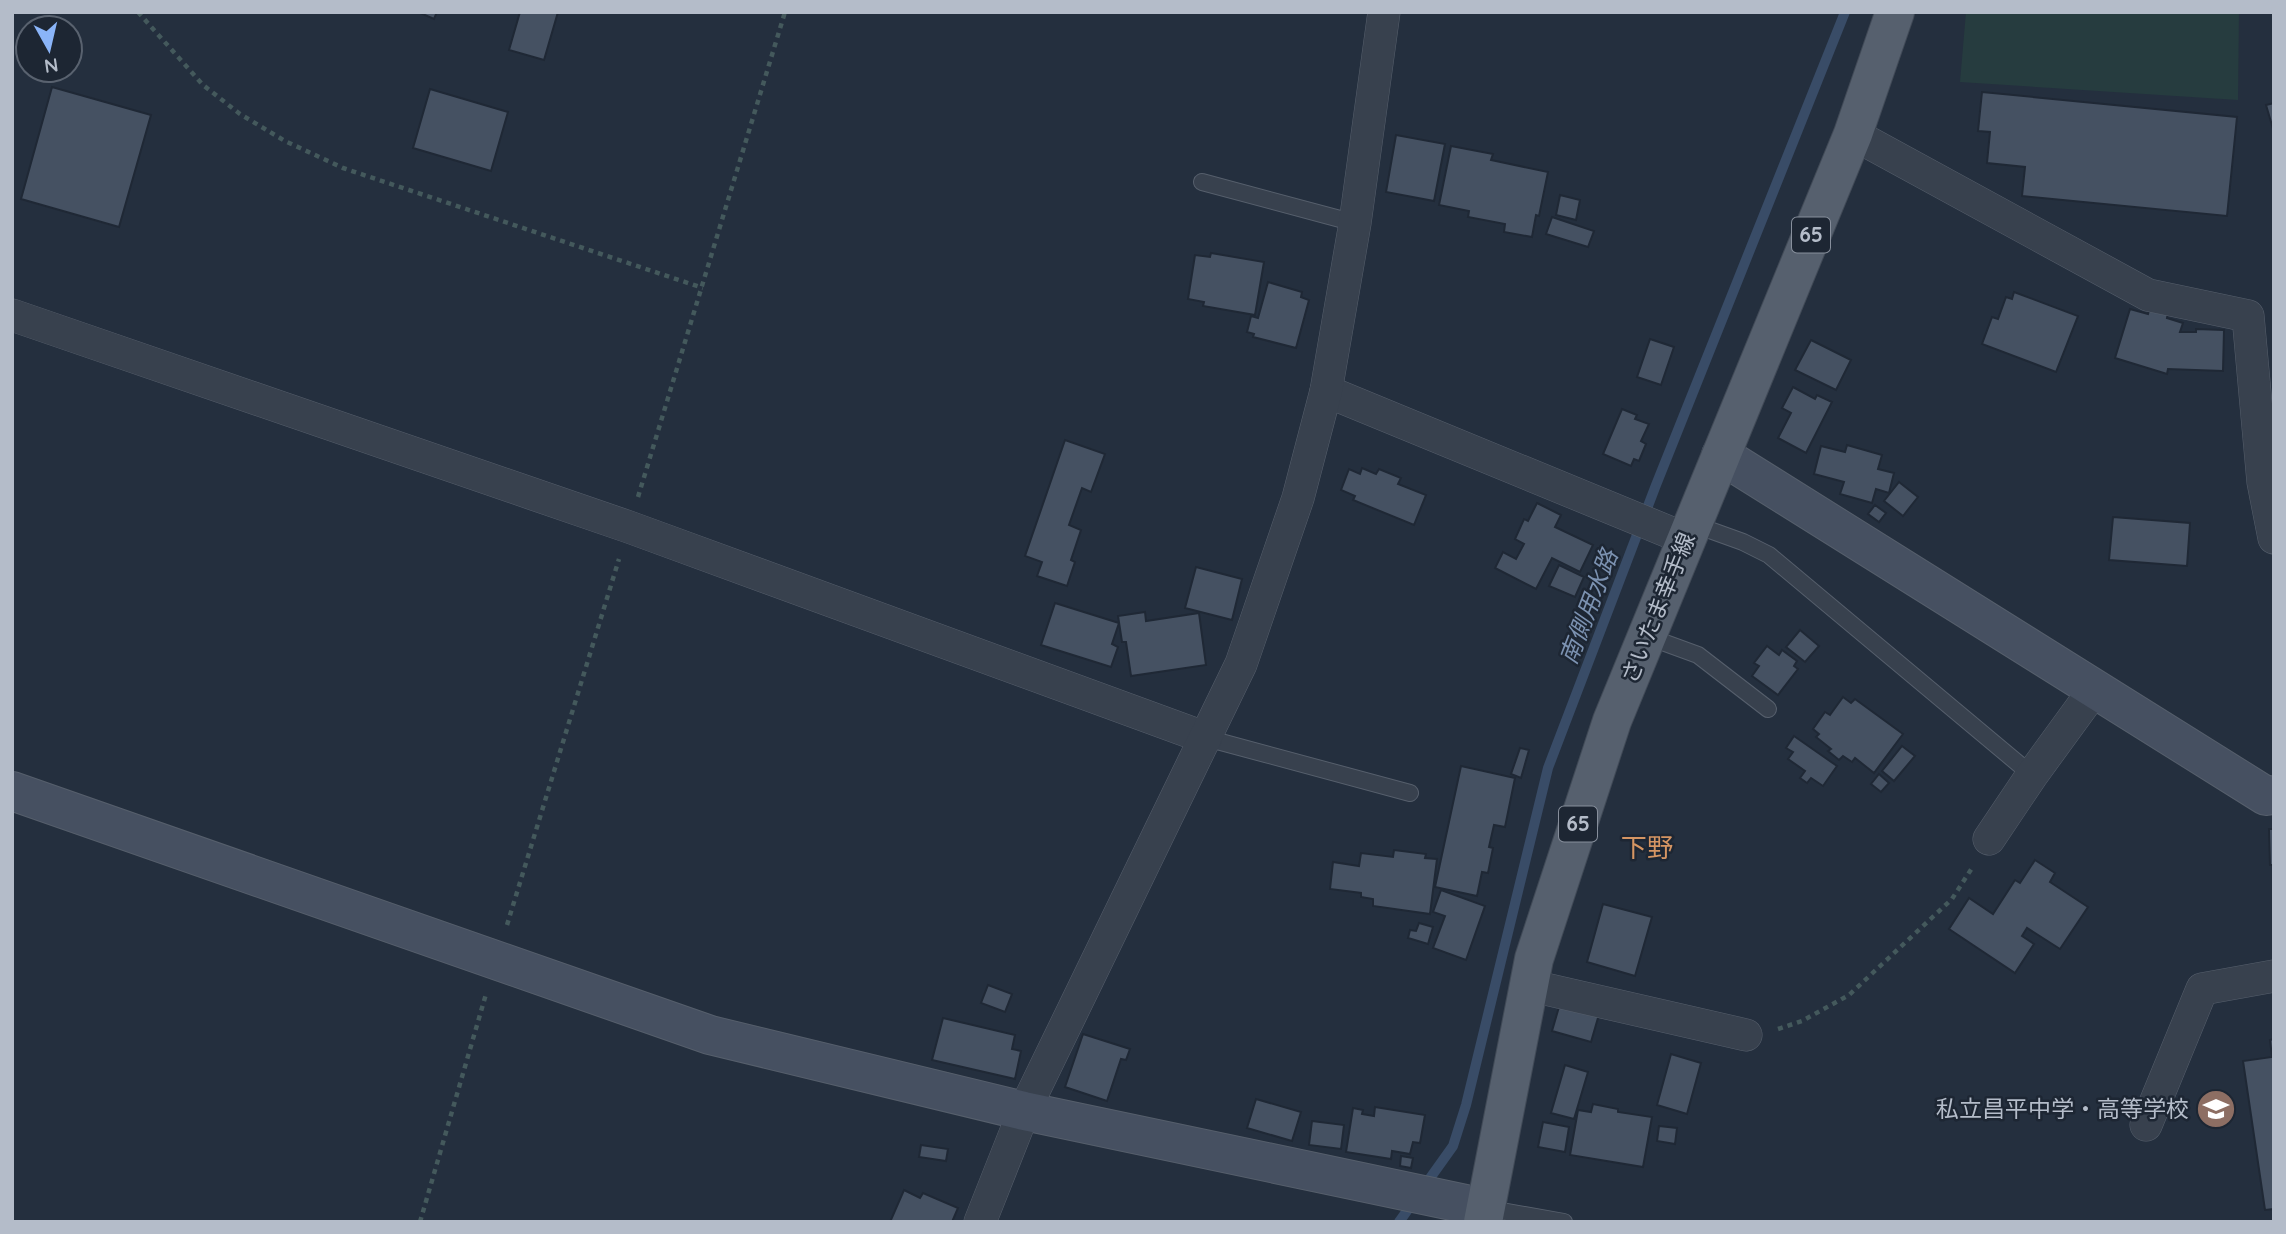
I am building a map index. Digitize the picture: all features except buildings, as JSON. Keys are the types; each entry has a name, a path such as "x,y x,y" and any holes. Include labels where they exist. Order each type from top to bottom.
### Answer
{"main road":[{"name":"さいたま幸手線","path":"1484,1215 1534,959 1612,721 1853,134 1895,12"}],"street":[{"path":"979,1222 1024,1111 1241,664 1298,498 1326,391 1355,223 1384,12"},
{"path":"1853,134 2148,295 2248,316 2263,482 2274,538"},
{"path":"12,315 629,527 1206,738"},
{"path":"1326,391 1689,532"},
{"path":"1721,456 2266,796 2274,795"},
{"path":"1989,839 2094,690"},
{"path":"12,791 710,1035 1024,1111 1484,1215"},
{"path":"2146,1125 2202,989 2274,976"},
{"path":"1528,985 1746,1035"}],"lane":[{"path":"1202,182 1355,223"},
{"path":"1689,532 1743,542 1769,555 2032,775"},
{"path":"1646,636 1698,655 1768,709"},
{"path":"1206,738 1410,793"},
{"path":"1484,1215 1564,1222"}],"path":[{"path":"138,12 203,85 240,114 285,141 343,168 703,288"},
{"path":"420,1222 496,960 785,12"},
{"path":"1746,1035 1783,1028 1802,1021 1850,995 1952,899 1989,839"}],"green space":[{"path":"1966,12 2239,12 2238,100 1960,82"}],"waterway":[{"name":"南側用水路","path":"1423,1188 1453,1146 1466,1105 1548,768 1656,485 1845,12"},
{"name":"南側用水路","path":"1399,1222 1414,1201"}],"place":[{"name":"私立昌平中学・高等学校","path":"2216,1109"}],"district":[{"name":"下野","path":"1647,848"}]}
